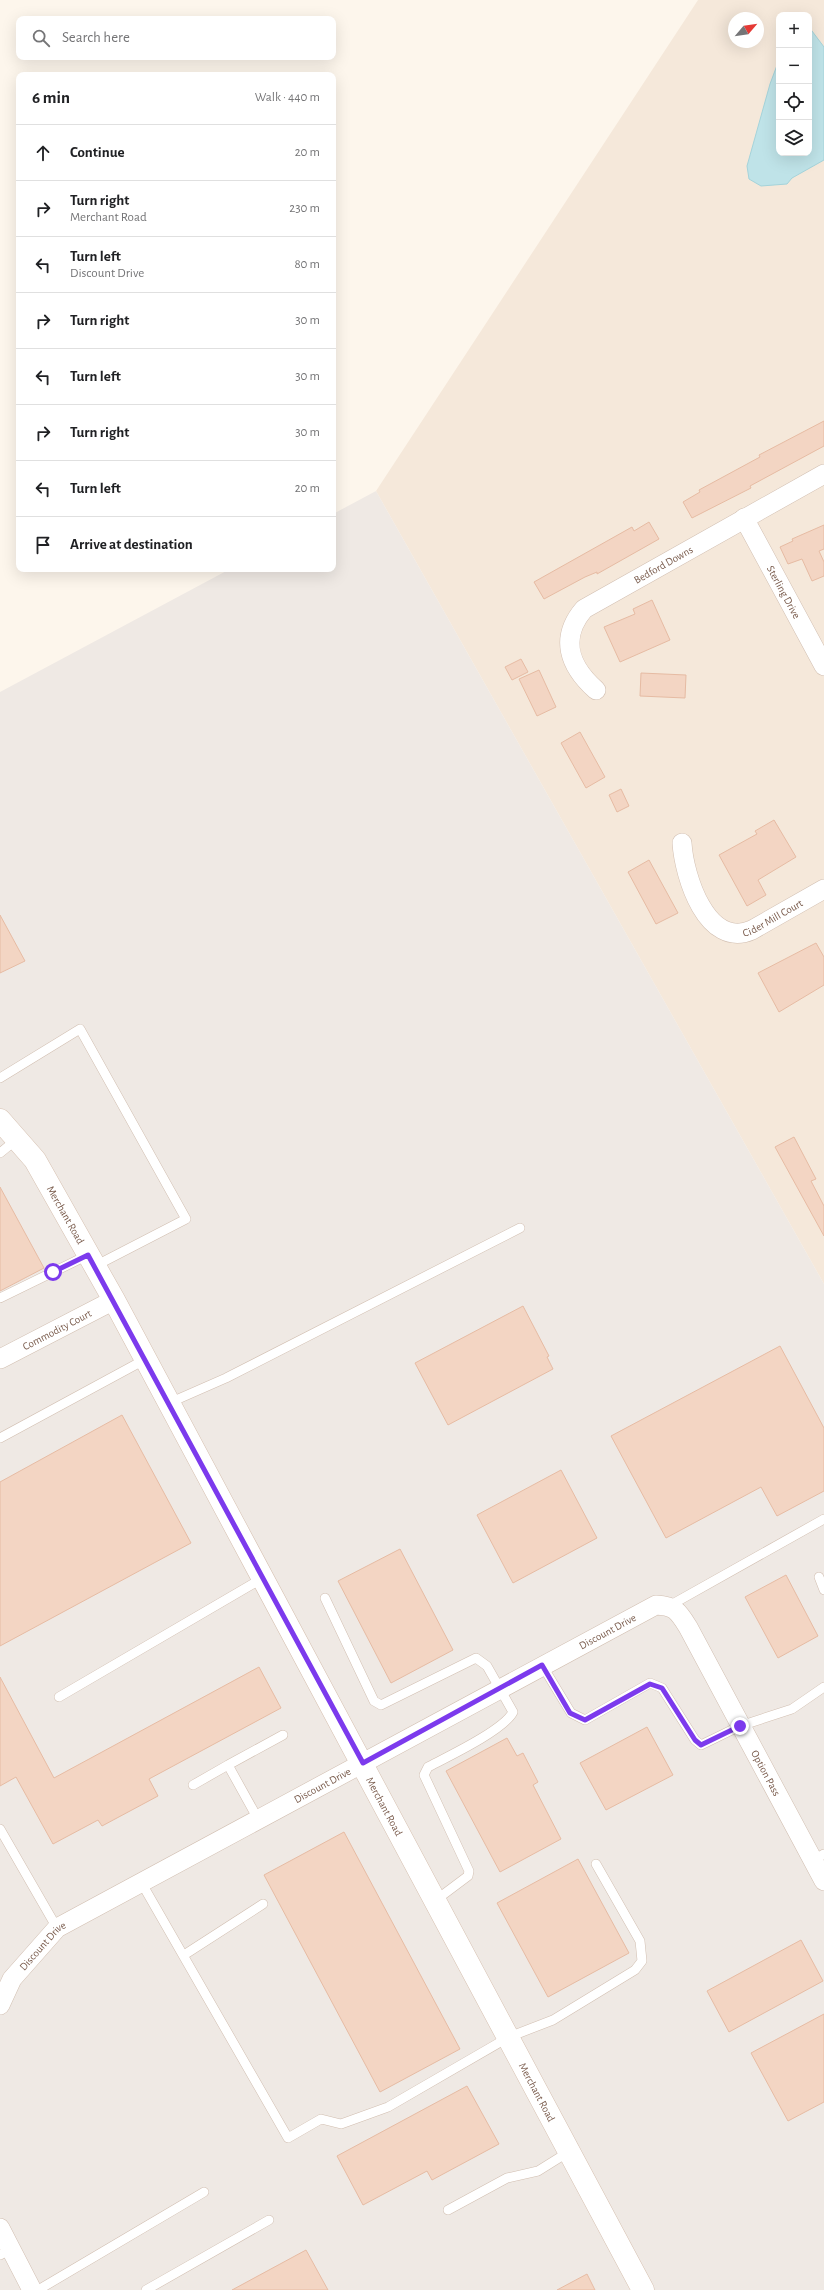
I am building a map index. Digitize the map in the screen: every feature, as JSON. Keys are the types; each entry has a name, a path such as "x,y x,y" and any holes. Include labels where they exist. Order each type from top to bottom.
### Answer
{"street":[{"name":"Bedford Downs","path":"596,690 579,671 571,655 569,642 571,628 581,612 592,603 824,474"},
{"name":"Sterling Drive","path":"744,518 824,666"},
{"name":"Cider Mill Court","path":"682,843 685,868 704,910 714,925 733,934 742,934 752,930 824,889"},
{"name":"Merchant Road","path":"0,1120 35,1160 114,1300 363,1763 643,2290"},
{"name":"Commodity Court","path":"0,1359 114,1300"},
{"name":"Discount Drive","path":"0,2004 12,1979 57,1928 645,1609 656,1605 670,1606"},
{"name":"Option Pass","path":"670,1606 680,1614 688,1627 740,1726 818,1857 824,1881"},
{"path":"0,2228 5,2252 32,2290"}],"lane":[{"path":"0,1078 80,1029 186,1219 92,1260 53,1272 0,1298"},
{"path":"0,1153 17,1140"},
{"path":"169,1403 226,1378 520,1228"},
{"path":"0,1438 146,1359"},
{"path":"670,1606 824,1519"},
{"path":"819,1577 824,1590"},
{"path":"59,1697 263,1578"},
{"path":"325,1598 374,1701 382,1705 476,1658 487,1666 513,1712 510,1718 494,1730 428,1767 424,1775 469,1870 468,1876 436,1900"},
{"path":"542,1665 570,1713 585,1720 650,1684 662,1688 695,1740 701,1745 740,1726 792,1709 824,1687"},
{"path":"193,1785 283,1735"},
{"path":"228,1765 258,1819"},
{"path":"0,1828 57,1928"},
{"path":"142,1882 288,2138 321,2119 341,2124 388,2107 509,2037 553,2020 635,1970 642,1961 640,1941 596,1864"},
{"path":"184,1955 263,1904"},
{"path":"448,2210 507,2178 538,2171 570,2151"},
{"path":"38,2290 204,2192"},
{"path":"146,2290 269,2220"}],"shaded area":[{"path":"698,0 824,0 824,1284 376,491"},
{"path":"376,491 824,1284 824,2290 0,2290 0,692 224,572 336,572 336,512"}],"water":[{"path":"812,31 824,47 824,160 792,178 787,184 761,186 749,179 747,166 770,84 776,68 776,156 812,156"}],"building":[{"path":"824,421 824,446 750,486 751,488 692,518 683,502 700,492 699,490 760,457 759,455"},
{"path":"649,522 659,539 597,574 597,572 585,577 544,599 534,582 632,527 634,531"},
{"path":"824,525 824,549 819,551 824,562 824,576 812,581 802,559 788,564 780,547 793,541 792,539"},
{"path":"652,600 670,640 620,662 604,627 635,614 633,609"},
{"path":"521,659 528,672 512,680 505,667"},
{"path":"539,670 556,707 537,716 519,679"},
{"path":"641,673 686,675 685,698 640,696"},
{"path":"580,732 605,777 586,788 561,743"},
{"path":"621,789 629,806 617,812 609,795"},
{"path":"774,820 796,857 758,880 766,895 747,906 719,855 757,834 755,831"},
{"path":"649,860 678,913 656,924 628,872"},
{"path":"0,915 25,961 0,973"},
{"path":"816,943 824,957 824,985 779,1012 758,973"},
{"path":"794,1137 816,1179 811,1181 824,1206 824,1236 775,1147"},
{"path":"0,1187 44,1268 0,1291"},
{"path":"523,1306 549,1356 547,1357 553,1369 448,1425 415,1363"},
{"path":"780,1346 824,1428 824,1491 777,1516 761,1487 666,1538 611,1436"},
{"path":"122,1415 191,1543 0,1646 0,1482"},
{"path":"561,1470 597,1538 513,1583 477,1515"},
{"path":"400,1549 453,1650 391,1683 338,1581"},
{"path":"786,1575 818,1636 778,1658 745,1597"},
{"path":"259,1667 281,1708 149,1779 158,1796 102,1826 98,1820 53,1844 16,1777 0,1786 0,1677 54,1778"},
{"path":"647,1727 673,1775 606,1810 580,1763"},
{"path":"507,1738 517,1756 523,1753 538,1782 533,1785 561,1839 500,1872 446,1771"},
{"path":"344,1832 460,2049 380,2092 264,1875"},
{"path":"578,1859 629,1953 548,1997 497,1903"},
{"path":"801,1940 823,1981 729,2032 707,1991"},
{"path":"824,2014 824,2102 788,2121 751,2053"},
{"path":"467,2086 499,2144 432,2180 427,2171 363,2205 337,2156"},
{"path":"306,2250 328,2290 232,2290"},
{"path":"587,2274 595,2290 557,2290"}],"route":[{"path":"53,1272 88,1255 114,1300 363,1763 542,1665 570,1713 585,1720 650,1684 662,1688 695,1740 701,1745 740,1726"}]}
